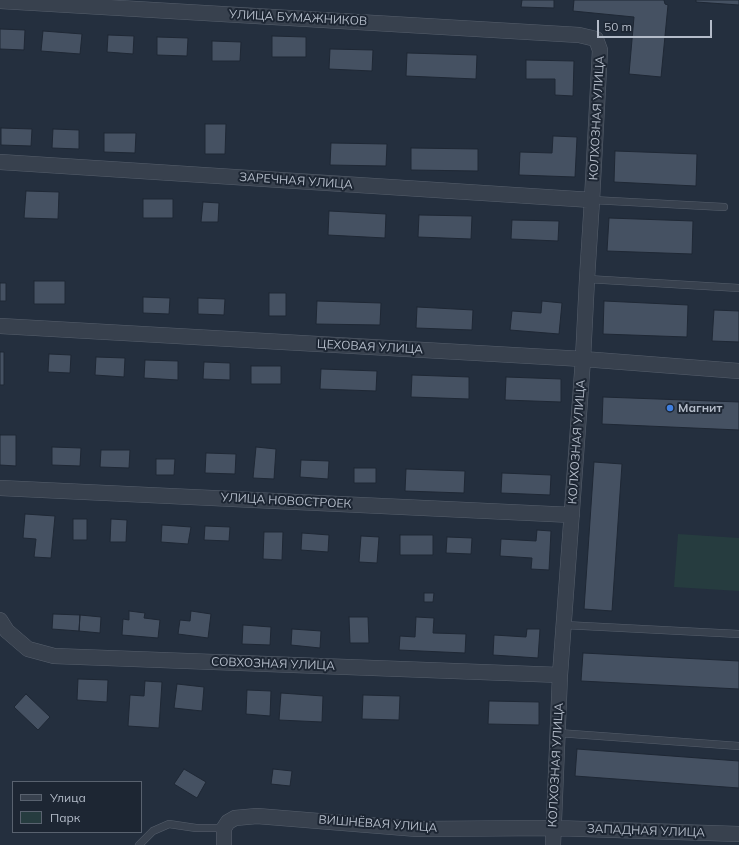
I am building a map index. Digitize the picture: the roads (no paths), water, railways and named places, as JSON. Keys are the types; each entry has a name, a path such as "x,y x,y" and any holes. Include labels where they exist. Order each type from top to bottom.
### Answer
{"street":[{"name":"УЛИЦА БУМАЖНИКОВ","path":"0,0 579,35 596,39"},
{"name":"КОЛХОЗНАЯ УЛИЦА","path":"553,845 560,675 583,360 592,200 600,50 596,39"},
{"name":"ЗАРЕЧНАЯ УЛИЦА","path":"0,162 592,200"},
{"name":"ЦЕХОВАЯ УЛИЦА","path":"0,326 583,360 739,371"},
{"name":"УЛИЦА НОВОСТРОЕК","path":"0,488 572,515"},
{"name":"СОВХОЗНАЯ УЛИЦА","path":"0,620 7,630 28,649 54,656 560,675"},
{"name":"ВИШНЁВАЯ УЛИЦА","path":"224,828 228,822 235,818 257,816 417,829 553,828"},
{"path":"224,828 224,845"},
{"name":"ЗАПАДНАЯ УЛИЦА","path":"553,828 739,834"}],"lane":[{"path":"592,200 724,207"},
{"path":"587,278 739,288"},
{"path":"564,625 739,634"},
{"path":"558,733 739,746"},
{"path":"139,845 153,831 170,824 196,828 224,828"}],"place":[{"name":"Магнит","path":"670,408"}]}
